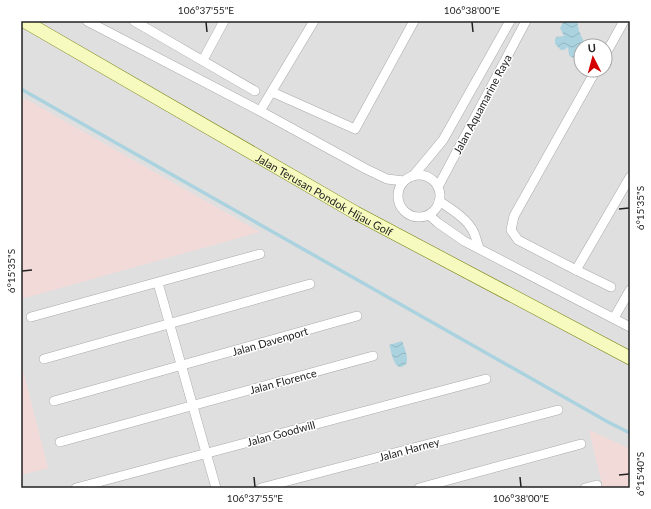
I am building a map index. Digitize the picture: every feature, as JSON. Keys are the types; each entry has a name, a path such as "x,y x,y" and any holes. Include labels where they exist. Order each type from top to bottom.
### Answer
{"main road":[{"name":"Jalan Terusan Pondok Hijau Golf","path":"24,21 356,213 630,358"}],"street":[{"path":"87,21 387,179 398,192"},
{"path":"134,21 255,91"},
{"path":"203,60 224,21"},
{"path":"260,111 314,21"},
{"path":"272,92 354,130 357,128 414,21"},
{"name":"Jalan Aquamarine Raya","path":"408,178 443,140 510,21"},
{"name":"Jalan Aquamarine Raya","path":"438,187 526,21"},
{"path":"613,40 624,21"},
{"path":"592,78 514,216 512,226 513,233 518,240 611,287"},
{"path":"387,179 408,178 420,175 433,181 438,187 440,196 438,205 429,215 418,218 411,216 400,206 398,192 408,178"},
{"path":"576,270 630,177"},
{"path":"439,201 458,214 469,225 474,232 479,248"},
{"path":"429,215 438,224 464,241 630,327"},
{"path":"31,317 260,254"},
{"path":"158,283 216,488"},
{"path":"44,359 310,284"},
{"path":"614,318 630,290"},
{"name":"Jalan Davenport","path":"54,401 358,316"},
{"name":"Jalan Florence","path":"60,442 373,356"},
{"name":"Jalan Goodwill","path":"76,488 486,379"},
{"name":"Jalan Harney","path":"261,488 558,410"},
{"path":"419,488 581,444"},
{"path":"586,488 597,485"}],"shaded area":[{"path":"21,21 630,21 630,488 21,488"},
{"path":"26,99 260,232 21,299 21,100"},
{"path":"21,363 48,468 21,475"},
{"path":"589,430 630,449 630,488 603,488"}],"water":[{"path":"564,21 577,21 582,38 573,38 573,58 569,55 568,47 561,50 555,44 556,37 564,36 560,28"},
{"path":"402,341 407,362 404,366 400,367 396,365 393,359 389,345"}],"waterway":[{"path":"21,89 608,422 630,433"}]}
